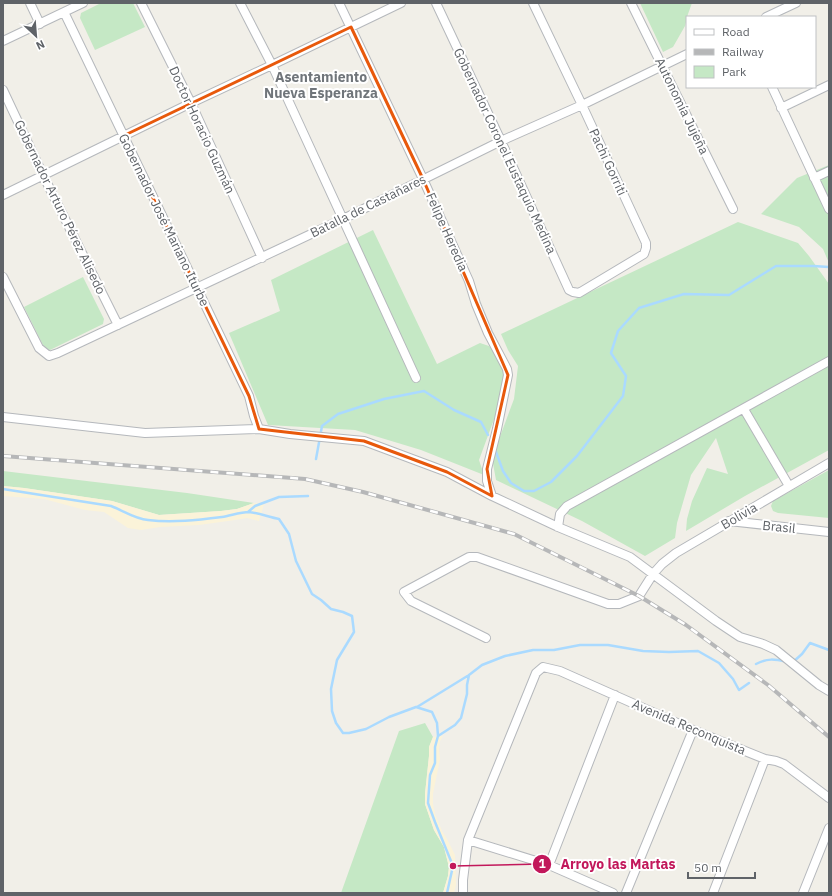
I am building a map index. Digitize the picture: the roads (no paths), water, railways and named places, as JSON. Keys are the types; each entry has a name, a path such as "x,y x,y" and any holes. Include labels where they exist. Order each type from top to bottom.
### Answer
{"street":[{"path":"30,3 40,24"},
{"path":"3,41 83,3"},
{"name":"Doctor Horacio Guzmán","path":"141,3 191,103 262,258"},
{"path":"240,3 272,65 416,378"},
{"name":"Felipe Heredia","path":"339,3 423,179 469,281 476,304 488,333 507,369 508,375 487,468 487,481 492,496"},
{"path":"3,195 401,3"},
{"name":"Gobernador Coronel Eustaquio Medina","path":"436,3 569,290 579,293"},
{"name":"Pachi Gorriti","path":"533,3 646,243 644,254 579,293"},
{"name":"Autonomía Jujeña","path":"631,3 733,209"},
{"path":"768,16 796,3"},
{"name":"Gobernador José Mariano Iturbe","path":"64,12 249,396 259,429"},
{"name":"Batalla de Castañares","path":"3,277 39,348 49,356 262,258 501,141 582,105 686,54"},
{"path":"781,108 829,85"},
{"path":"772,88 829,209"},
{"name":"Gobernador Arturo Pérez Alisedo","path":"3,90 43,175 118,325"},
{"path":"814,178 829,171"},
{"path":"558,527 560,514 567,506 829,361"},
{"path":"745,411 789,486"},
{"path":"3,417 145,432 259,429 290,434 364,441 447,472 492,496 558,527 630,557 716,621 740,637 763,644 776,650 819,685 829,691"},
{"name":"Bolivia","path":"486,638 411,601 404,592 469,557 477,556 608,604 619,604 639,596 653,574 662,564 676,553 829,463"},
{"name":"Brasil","path":"730,522 829,532"},
{"name":"Avenida Reconquista","path":"468,840 536,673 544,666 560,671 693,730 765,759 784,764 829,798"},
{"path":"549,865 615,695"},
{"path":"626,893 693,730"},
{"path":"713,893 765,759"},
{"path":"803,893 829,828"},
{"path":"463,893 463,880 468,840 549,865 613,893"}],"waterway":[{"path":"496,452 503,471 511,483 524,491 534,491 551,482 577,456 623,396 626,376 611,353 618,331 639,308 684,294 729,295 776,266 829,267"},
{"path":"316,459 322,426 338,414 384,399 424,391 454,410 481,422 488,435"},
{"path":"3,489 111,506 134,516 148,520 194,520 249,512 279,519 289,534 296,561 312,594 331,609 352,616 354,632 337,660 331,689 332,711 336,723 343,733 366,729 389,717 416,707 432,712 437,723 438,736 435,747 435,763 430,775 428,803 453,866 447,893"},
{"path":"248,512 255,506 279,497 308,496"},
{"path":"793,662 802,654 810,643 829,650"},
{"path":"438,736 455,725 461,718 467,694 469,675 482,665 505,656 533,650 554,650 580,645 608,645 643,651 698,651 719,663 733,679 739,690 749,683"},
{"path":"756,664 771,660 787,662"},
{"path":"417,707 469,675"}],"railway":[{"path":"3,456 305,479 363,492 514,534 639,596 686,625 768,685 829,737"}],"place":[{"name":"Arroyo las Martas","path":"453,866"}],"district":[{"name":"Asentamiento Nueva Esperanza","path":"321,86"}]}
